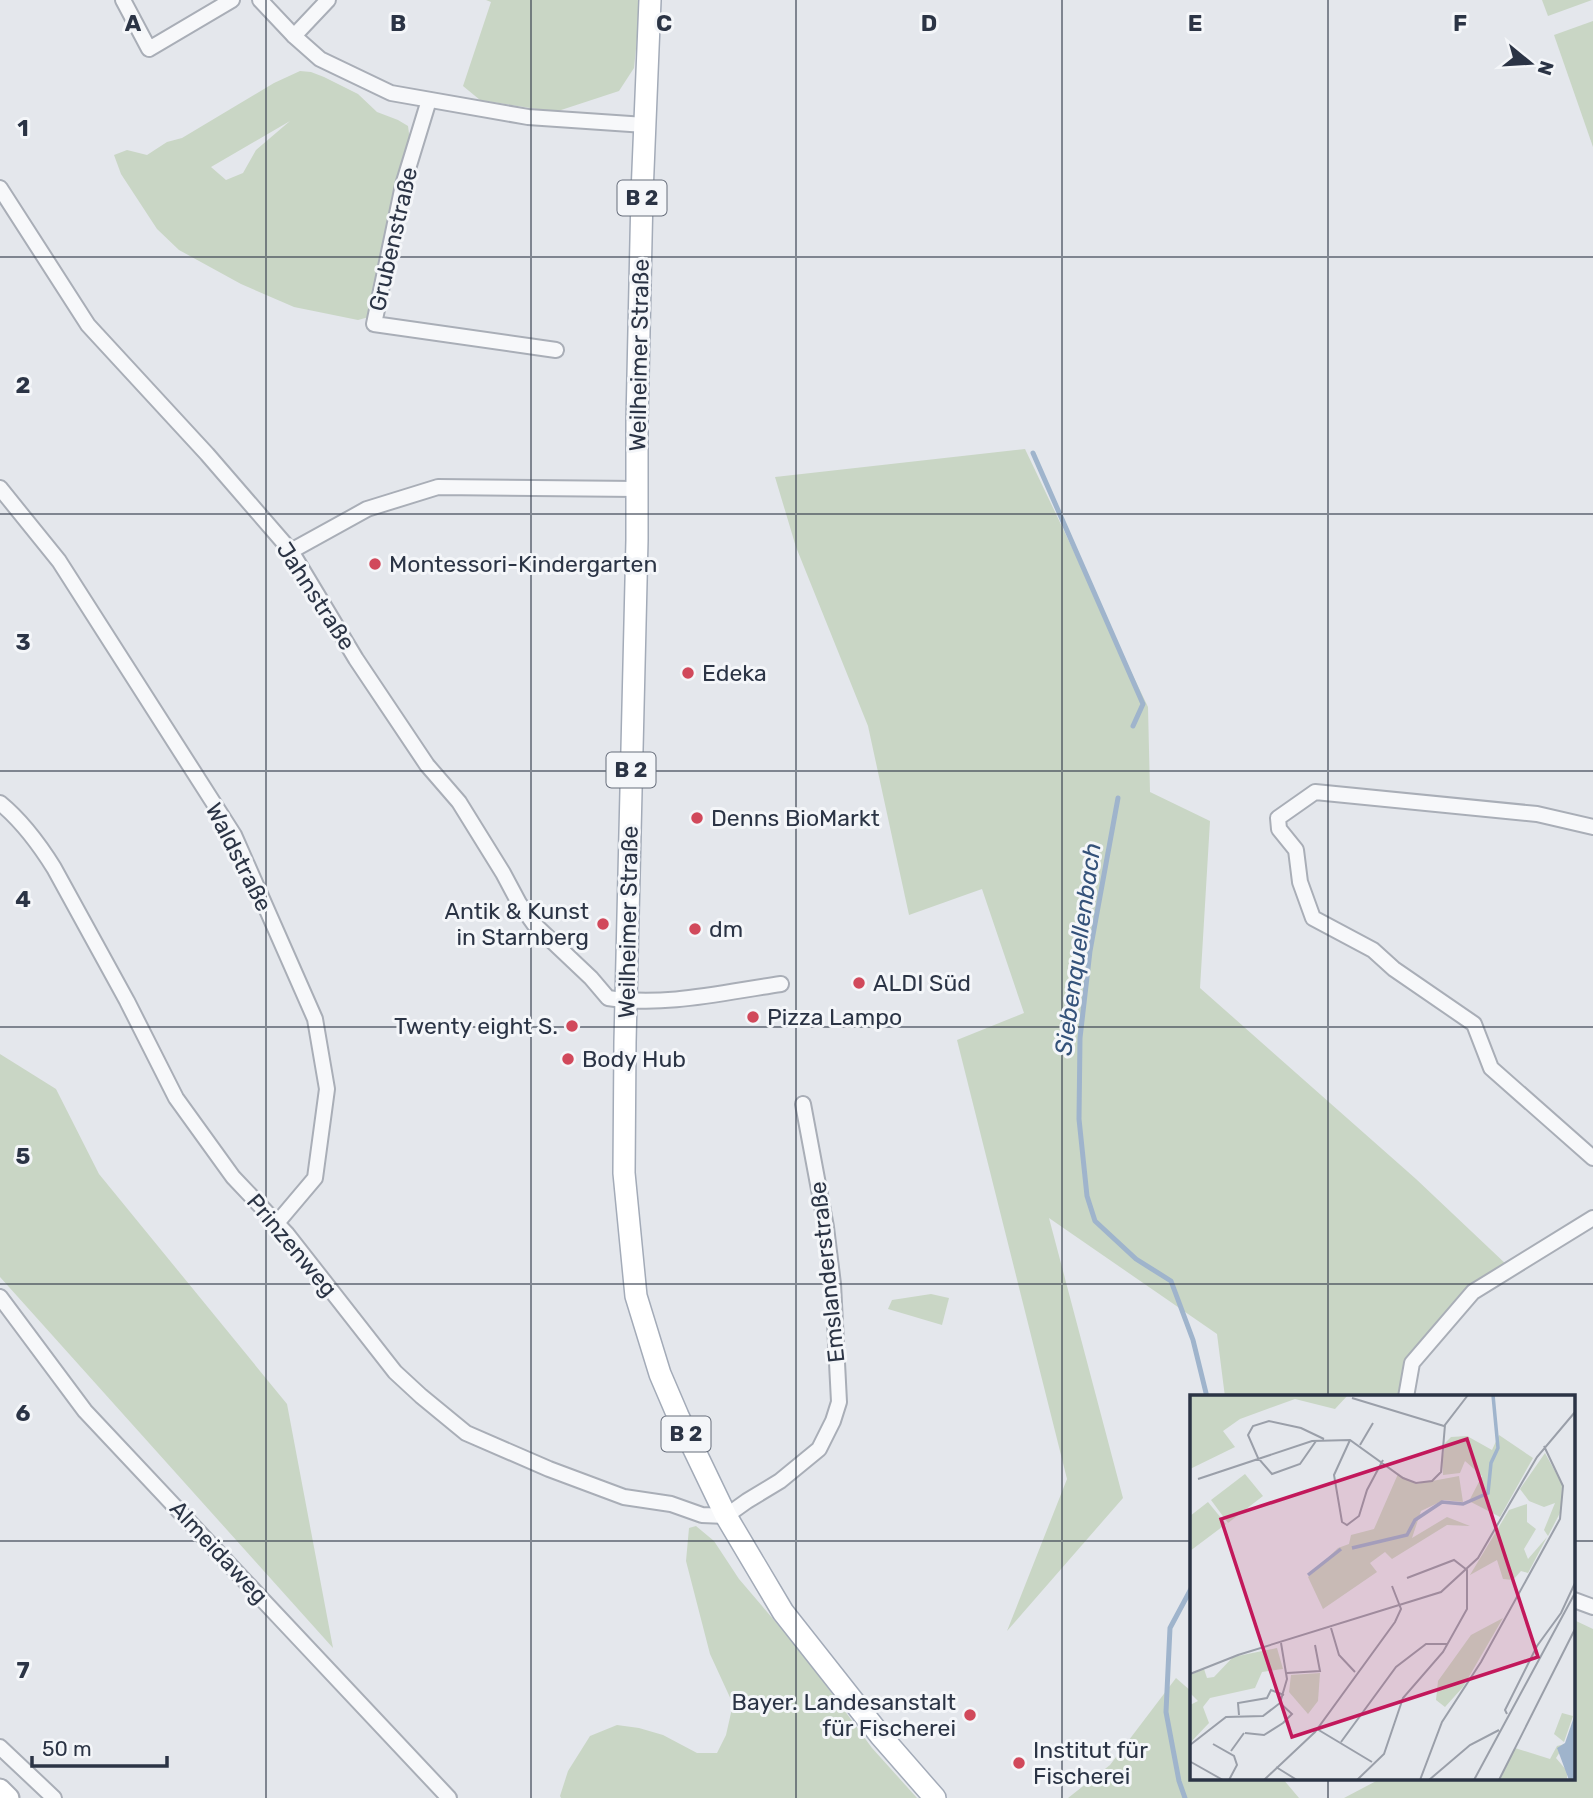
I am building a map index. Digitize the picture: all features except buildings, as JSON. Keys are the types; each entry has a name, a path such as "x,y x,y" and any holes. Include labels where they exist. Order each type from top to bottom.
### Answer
{"main road":[{"name":"Weilheimer Straße","path":"650,0 637,422 624,1173 636,1296 660,1374 726,1517 783,1612 880,1735 935,1798"},
{"path":"0,1789 9,1798"}],"street":[{"path":"123,0 149,49 232,0"},
{"path":"260,0 320,59 391,93 528,117 645,125"},
{"path":"294,36 328,0"},
{"name":"Grubenstraße","path":"429,100 403,186 374,324 556,350"},
{"name":"Jahnstraße","path":"0,188 88,325 207,454 291,551 356,659 427,765 459,802 534,925 591,978 608,998 626,1000"},
{"path":"291,551 368,509 438,487 637,489"},
{"name":"Waldstraße","path":"0,488 59,561 234,835 315,1019 327,1089 315,1178 277,1223"},
{"path":"1593,827 1537,814 1315,792 1278,818 1279,829 1296,850 1300,882 1313,918 1373,950 1394,969 1474,1024 1491,1068 1593,1158"},
{"name":"Prinzenweg","path":"0,803 16,816 54,868 176,1098 233,1177 277,1223 395,1372 466,1433 549,1469 624,1497 671,1504 702,1515 726,1517"},
{"path":"626,1000 689,997 782,984"},
{"name":"Emslanderstraße","path":"726,1517 780,1481 819,1449 839,1402 833,1284 816,1166 803,1104"},
{"path":"1406,1395 1412,1363 1473,1292 1593,1218"},
{"name":"Almeidaweg","path":"0,1297 85,1411 449,1798"},
{"path":"1576,1601 1593,1607"},
{"path":"0,1747 54,1798"}],"green space":[{"path":"486,0 641,0 634,68 619,91 555,112 480,100 463,86 491,2"},
{"path":"1542,0 1592,0 1548,16"},
{"path":"1593,21 1593,147 1554,35"},
{"path":"300,71 311,72 358,94 377,112 408,126 410,141 369,317 358,320 294,307 241,284 179,250 157,229 121,174 114,155 127,150 147,155 167,142 182,138 274,83","holes":["290,121 256,150 243,173 226,180 211,167"]},
{"path":"1025,449 1148,707 1150,792 1210,821 1200,988 1416,1179 1508,1266 1407,1360 1398,1395 1225,1395 1217,1334 1049,1218 1123,1498 1007,1631 1067,1479 957,1040 1024,1013 982,889 909,915 868,726 796,547 775,477"},
{"path":"0,1054 56,1089 99,1174 287,1404 333,1648 0,1277"},
{"path":"931,1294 949,1298 942,1325 888,1309 892,1300"},
{"path":"696,1526 714,1541 739,1579 803,1654 872,1748 917,1798 561,1798 568,1771 590,1736 617,1725 663,1735 697,1753 717,1753 726,1735 733,1704 710,1654 686,1561 689,1528"},
{"path":"1576,1621 1593,1629 1593,1798 1344,1798 1378,1780 1576,1780"},
{"path":"1176,1678 1190,1690 1190,1780 1284,1780 1299,1798 1068,1798 1110,1765"}],"waterway":[{"name":"Siebenquellenbach","path":"1033,453 1143,704 1133,726"},
{"name":"Siebenquellenbach","path":"1118,798 1090,951 1080,1038 1079,1119 1087,1196 1095,1221 1136,1259 1171,1281 1193,1340 1207,1395"},
{"name":"Siebenquellenbach","path":"1185,1798 1179,1781 1166,1712 1170,1628 1190,1591"}],"place":[{"name":"Montessori-Kindergarten","path":"375,564"},
{"name":"Edeka","path":"688,673"},
{"name":"Denns BioMarkt","path":"697,818"},
{"name":"Antik & Kunst in Starnberg","path":"603,924"},
{"name":"dm","path":"695,929"},
{"name":"ALDI Süd","path":"859,983"},
{"name":"Pizza Lampo","path":"753,1017"},
{"name":"Twenty eight S.","path":"572,1026"},
{"name":"Body Hub","path":"568,1059"},
{"name":"Bayer. Landesanstalt für Fischerei","path":"970,1715"},
{"name":"Institut für Fischerei","path":"1019,1763"}]}
